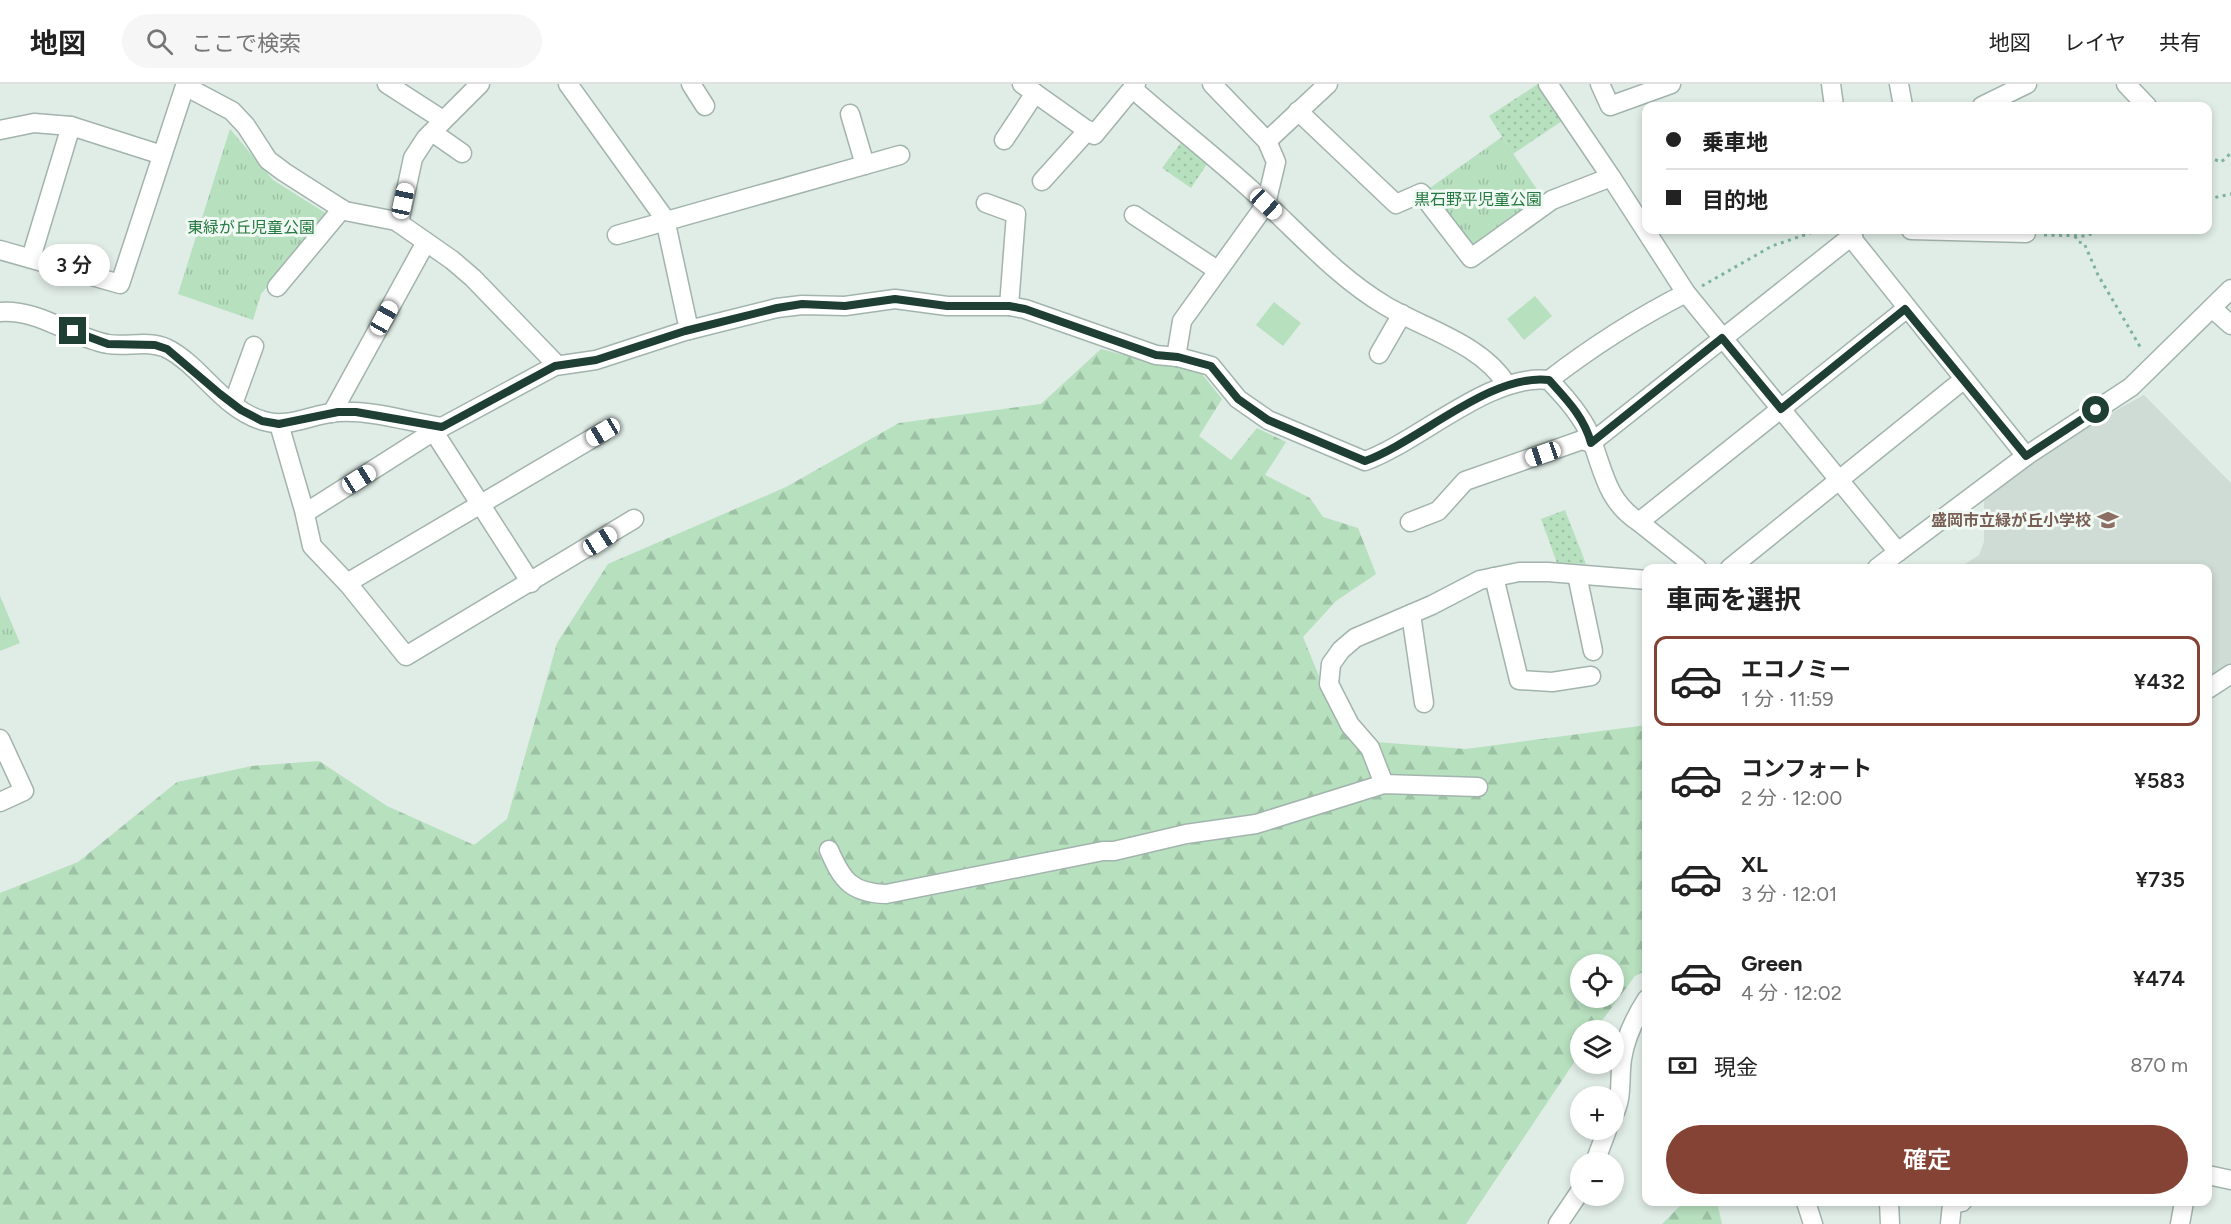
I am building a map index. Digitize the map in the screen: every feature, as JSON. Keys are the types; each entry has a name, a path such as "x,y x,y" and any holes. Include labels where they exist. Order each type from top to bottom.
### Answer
{"street":[{"path":"387,84 437,126 462,153"},
{"path":"399,223 413,158 437,126 480,84"},
{"path":"568,84 665,221 689,330"},
{"path":"691,84 705,106"},
{"path":"1176,357 1182,321 1266,204 1276,162 1267,141 1212,84"},
{"path":"1267,141 1328,84"},
{"path":"1548,84 1642,225"},
{"path":"1600,84 1610,106 1671,84"},
{"path":"1831,84 1833,102"},
{"path":"1899,84 1902,102"},
{"path":"1990,102 2027,84"},
{"path":"2126,84 2143,102"},
{"path":"0,250 120,284 184,86 232,111 246,126 268,160 342,209 399,223 426,242 473,278 557,366"},
{"path":"1004,140 1029,88 1094,135 1134,87 1356,286 1402,314 1449,336 1500,373 1507,385"},
{"path":"1298,111 1396,204 1420,193 1471,258 1552,200 1611,177"},
{"path":"850,114 865,165"},
{"path":"0,130 34,123 71,126 162,155"},
{"path":"31,258 71,126"},
{"path":"1042,181 1088,130"},
{"path":"617,235 900,155"},
{"path":"986,203 1016,214 1009,306"},
{"path":"277,287 342,209"},
{"path":"1134,215 1217,270"},
{"path":"1648,234 1686,293 1898,552"},
{"path":"1591,443 1850,234"},
{"path":"1852,234 1854,241 1905,309 2026,456"},
{"path":"333,412 426,242"},
{"path":"1882,564 2026,456 2132,387 2231,289"},
{"path":"305,513 438,430 557,366 596,360 689,330 802,304 845,306 895,299 947,306 1009,306 1025,309 1156,355 1176,357 1211,366 1238,399 1268,420 1365,461 1384,454 1443,418 1507,385 1538,379 1549,380 1592,347 1639,316 1686,293"},
{"path":"1639,522 1905,309"},
{"path":"2213,309 2231,325"},
{"path":"0,312 17,311 31,314 108,344 155,345 167,349 233,404 262,421 279,424 333,412 356,412 438,430 531,583"},
{"path":"1379,354 1402,314"},
{"path":"233,404 254,346"},
{"path":"1549,380 1587,429 1608,490 1639,522 1692,564"},
{"path":"1735,564 1963,380"},
{"path":"279,424 305,513 312,546 347,583 406,656 531,583 634,519"},
{"path":"347,583 603,432"},
{"path":"1410,522 1438,511 1465,481 1582,440 1591,443"},
{"path":"1384,784 1370,748 1350,725 1329,684 1331,663 1355,638 1480,580 1494,577 1519,572 1642,580"},
{"path":"1577,575 1593,651"},
{"path":"1494,577 1519,680 1552,682 1591,676"},
{"path":"1411,614 1425,703"},
{"path":"2212,686 2231,674"},
{"path":"0,739 24,791 0,802"},
{"path":"829,850 841,877 854,887 872,893 886,894 1103,851 1114,851 1186,834 1256,824 1384,784 1478,787"},
{"path":"1621,1086 1622,1058 1635,1020 1642,1008"},
{"path":"2212,1176 2231,1180"},
{"path":"1558,1224 1570,1206"},
{"path":"1807,1206 1813,1224"},
{"path":"1889,1206 1890,1224"},
{"path":"1950,1224 1952,1206"},
{"path":"2180,1224 2183,1206"}],"path":[{"path":"2212,159 2221,162 2231,153"},
{"path":"2212,198 2231,194"},
{"path":"1686,293 1772,246 1807,234"},
{"path":"2042,234 2075,236 2091,234"},
{"path":"2075,236 2078,242 2084,243 2135,340 2154,366"}],"shaded area":[{"name":"盛岡市立緑が丘小学校","path":"2144,395 2231,483 2231,666 2212,678 2212,564 1965,564 1979,555 1984,542 1984,498 2073,434"}],"green space":[{"path":"1538,84 1562,121 1513,154 1489,116"},
{"name":"東緑が丘児童公園","path":"230,129 273,180 327,214 261,294 253,320 178,294"},
{"name":"黒石野平児童公園","path":"1502,137 1542,197 1474,248 1427,190"},
{"path":"1183,140 1209,161 1191,188 1162,168"},
{"path":"1535,296 1552,316 1524,340 1507,319"},
{"path":"1274,302 1301,323 1283,346 1256,325"},
{"path":"1101,349 1163,365 1179,366 1202,374 1222,399 1199,436 1231,460 1257,428 1286,442 1265,475 1310,498 1323,517 1358,528 1376,574 1336,601 1303,637 1332,708 1351,740 1466,749 1642,726 1642,972 1635,976 1624,991 1624,954 1570,954 1570,1008 1611,1008 1602,1020 1570,1020 1570,1068 1466,1224 0,1224 0,893 78,862 177,782 252,766 319,761 387,806 474,845 507,819 557,643 608,564 786,487 899,423 1041,404"},
{"path":"1565,510 1586,564 1557,563 1541,519"},
{"path":"0,596 20,643 0,651"},
{"path":"1680,1206 1718,1206 1722,1224 1662,1224"}],"place":[{"name":"盛岡市立緑が丘小学校","path":"2108,520"}],"route":[{"path":"73,331 108,344 155,345 167,349 241,410 262,421 279,424 338,412 356,412 442,427 555,366 596,360 685,331 777,308 802,304 845,306 895,299 947,306 1009,306 1025,309 1156,355 1178,357 1211,366 1238,399 1268,420 1365,461 1384,454 1443,418 1507,385 1538,379 1549,380 1571,404 1587,429 1591,443 1722,338 1781,409 1905,309 2026,456 2096,410"}]}
